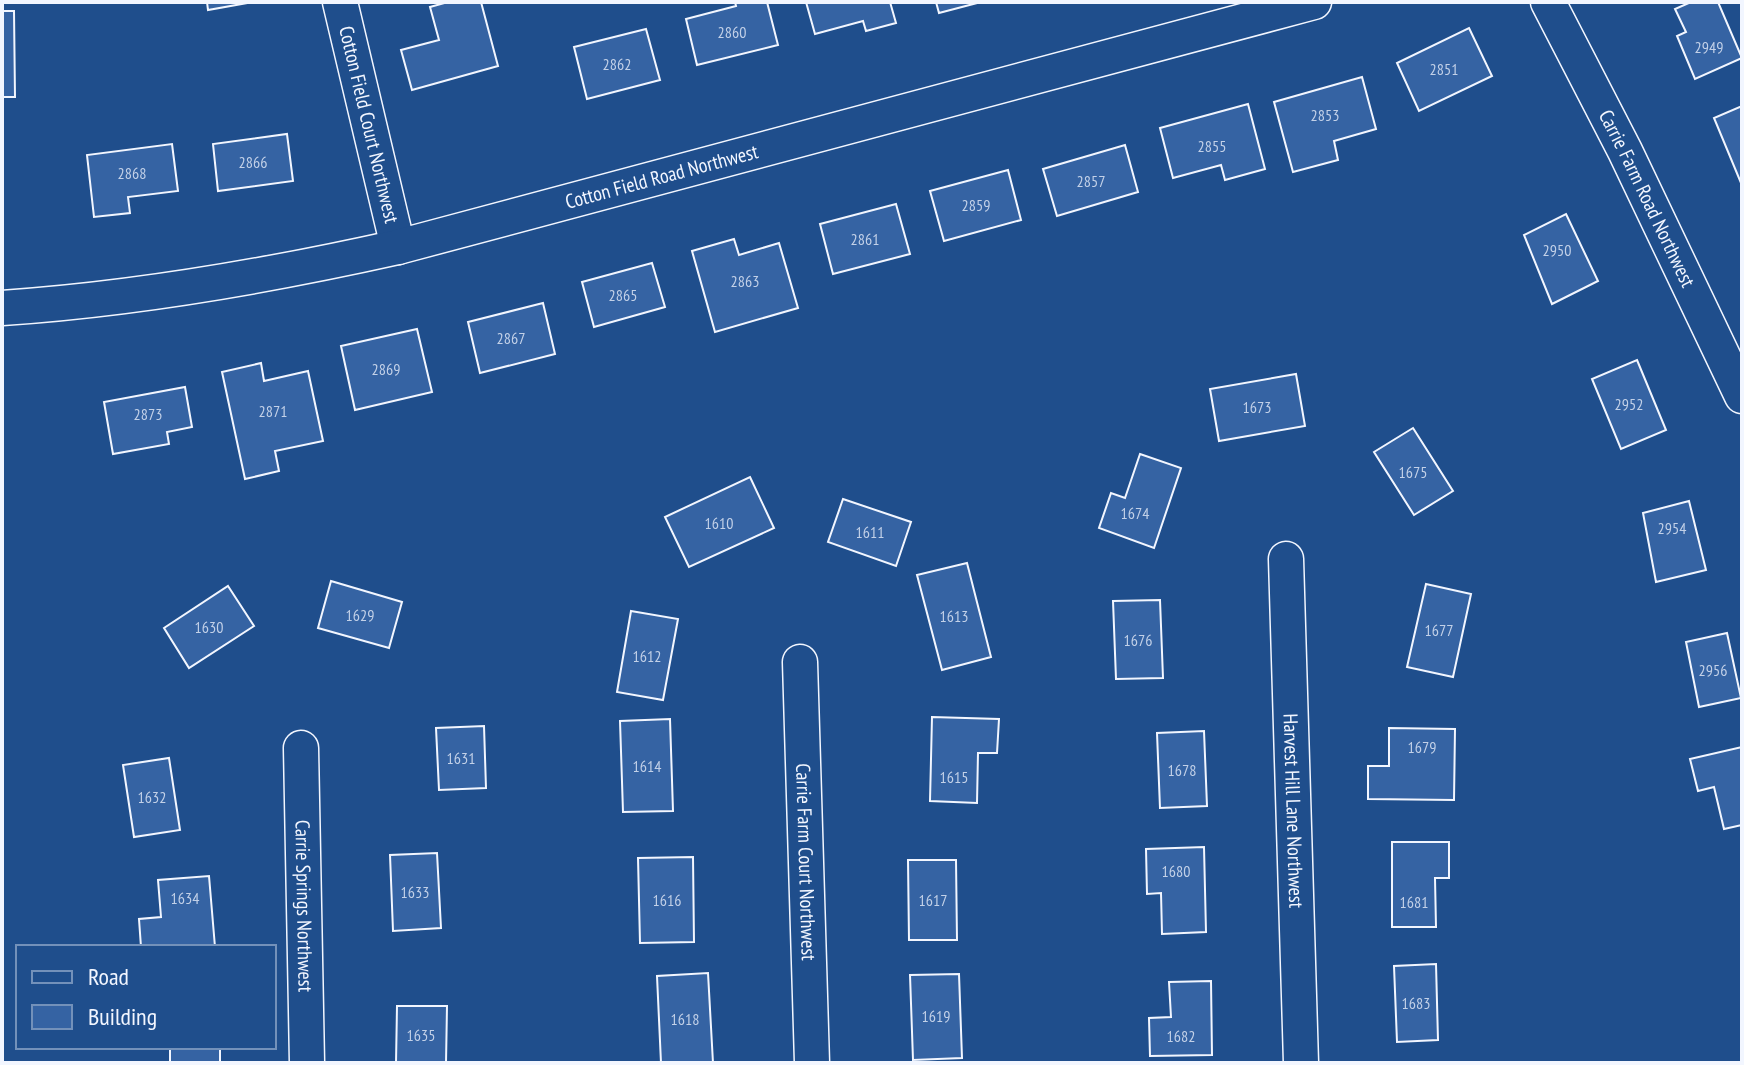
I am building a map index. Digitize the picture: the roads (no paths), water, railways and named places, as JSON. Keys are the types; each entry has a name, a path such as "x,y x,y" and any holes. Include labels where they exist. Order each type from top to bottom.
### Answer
{"street":[{"name":"Cotton Field Court Northwest","path":"340,2 398,247"},
{"name":"Cotton Field Road Northwest","path":"2,308 152,292 298,269 398,247 1314,2"},
{"name":"Carrie Farm Road Northwest","path":"1548,2 1632,165 1742,396"},
{"name":"Harvest Hill Lane Northwest","path":"1286,559 1301,1063"},
{"name":"Carrie Farm Court Northwest","path":"800,662 812,1063"},
{"name":"Carrie Springs Northwest","path":"301,748 307,1063"}]}
